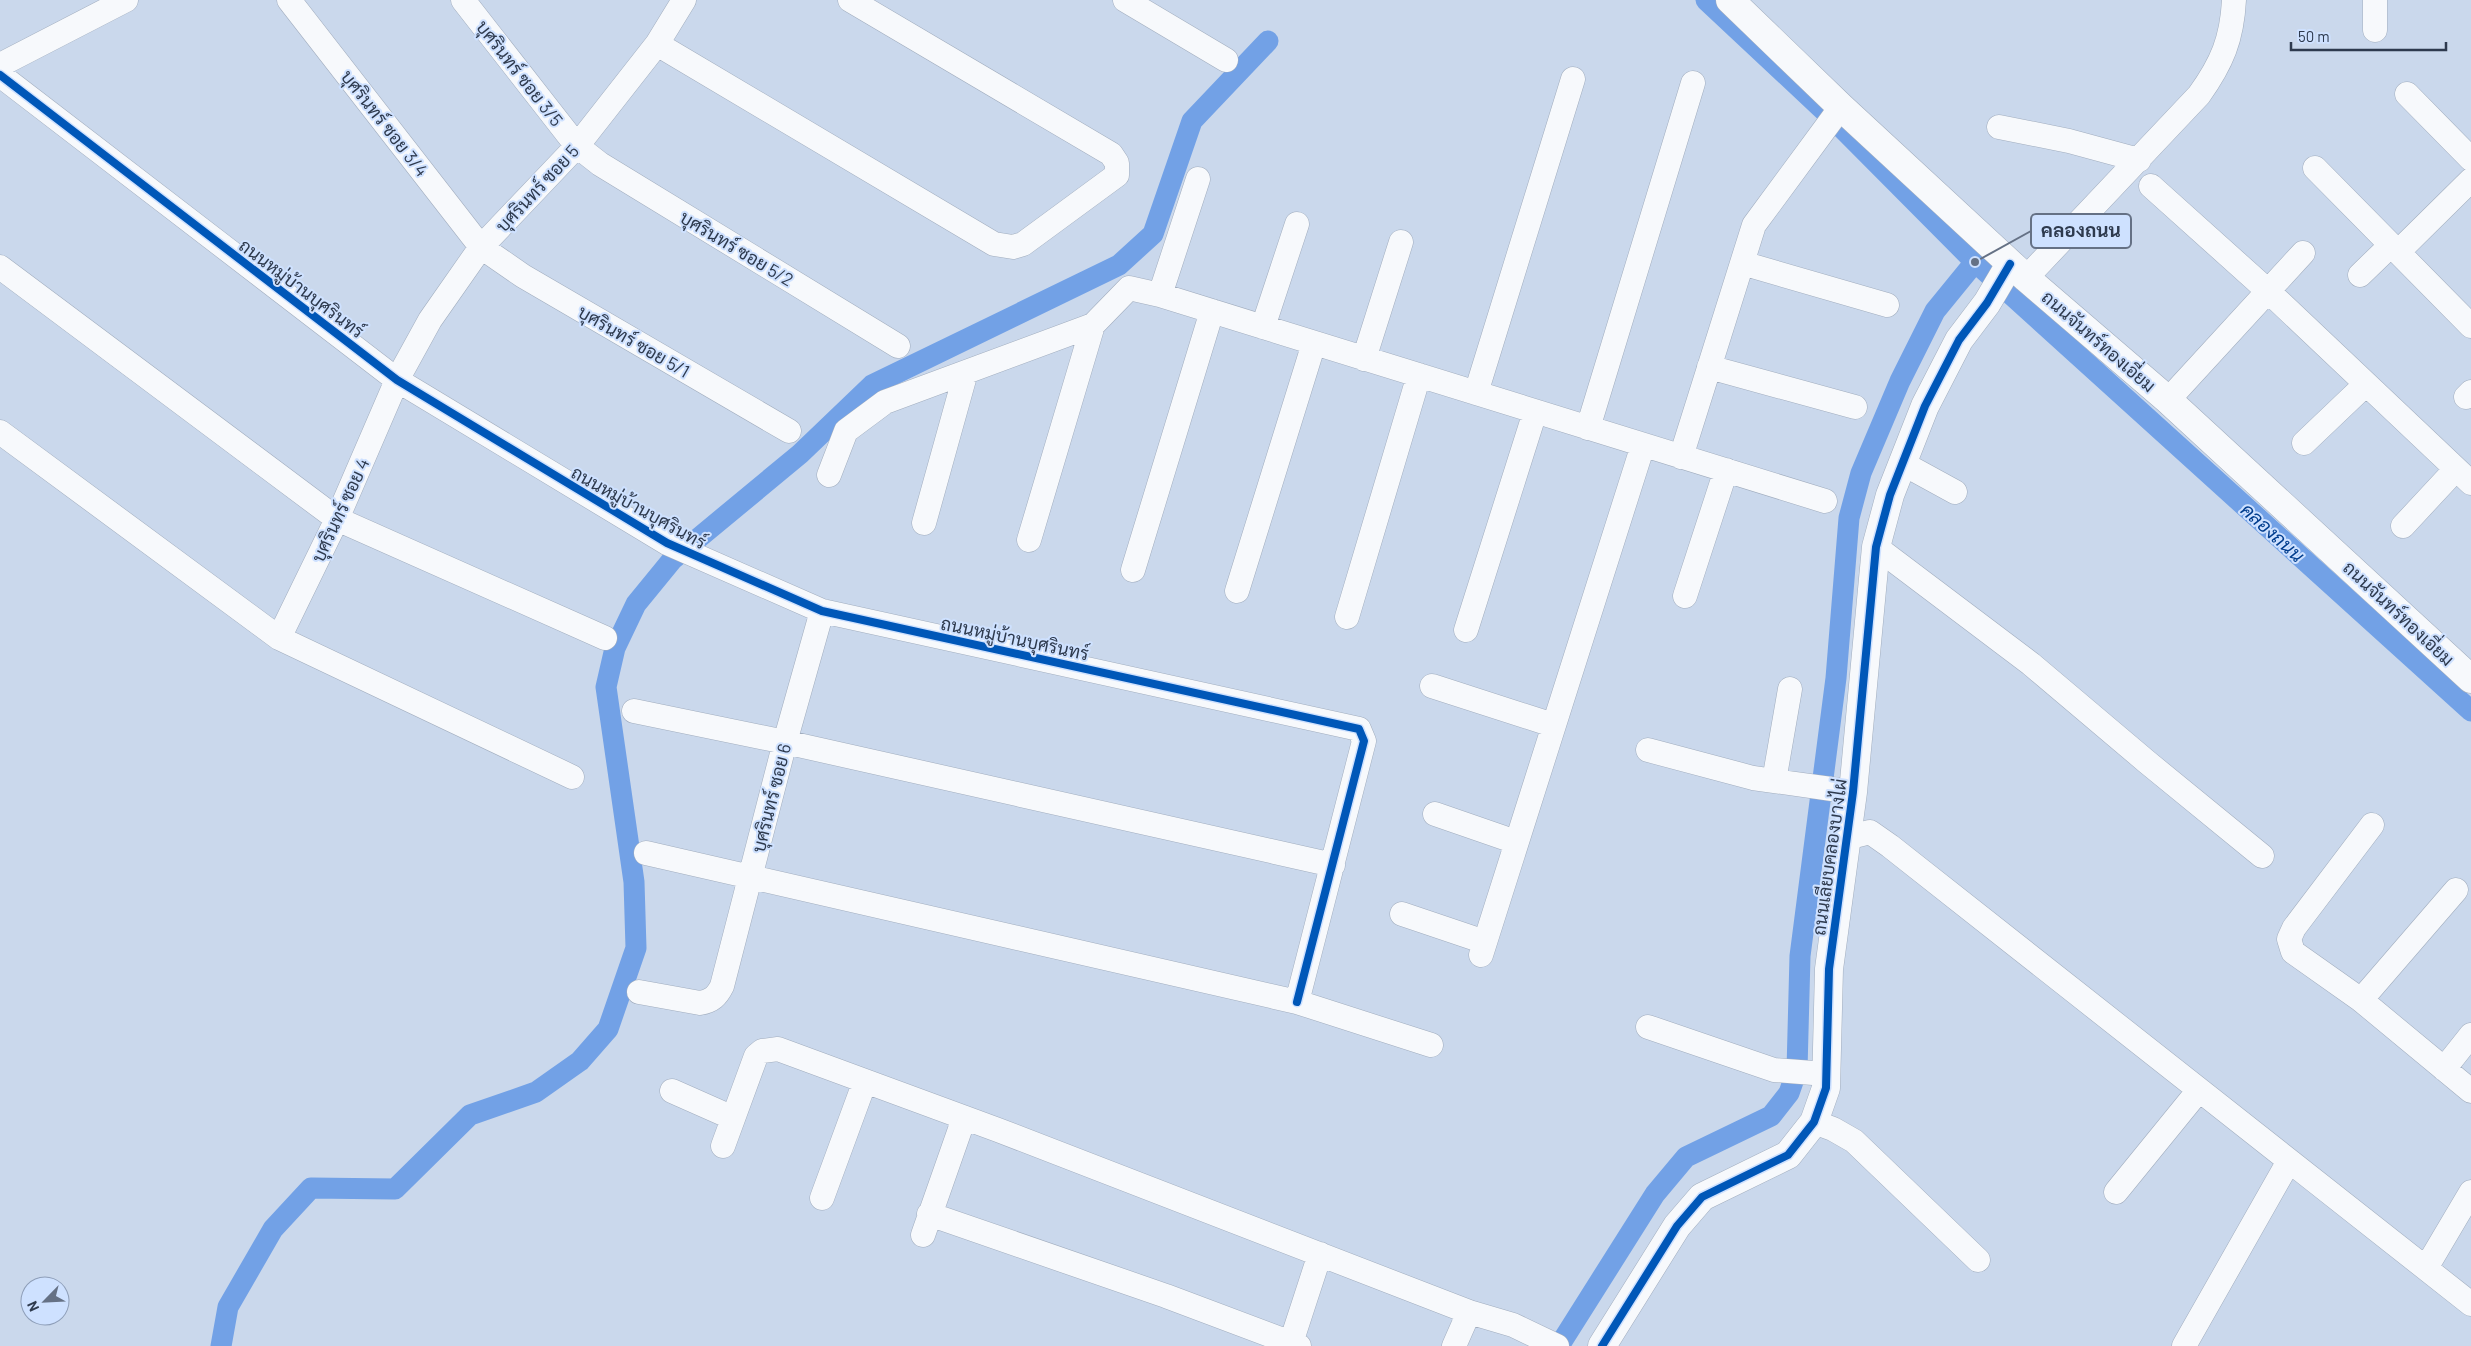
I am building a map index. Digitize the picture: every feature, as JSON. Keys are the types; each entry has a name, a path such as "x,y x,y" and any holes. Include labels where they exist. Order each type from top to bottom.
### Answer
{"street":[{"name":"บุศรินทร์ ซอย 3/4","path":"289,0 481,247"},
{"name":"บุศรินทร์ ซอย 3/5","path":"463,0 577,146"},
{"name":"บุศรินทร์ ซอย 5","path":"397,380 430,320 481,247 577,146 657,44 684,0"},
{"path":"657,44 994,244 1013,247 1023,244 1117,175 1117,163 1111,154 850,0"},
{"path":"1125,0 1226,60"},
{"name":"ถนนจันทร์ทองเอี่ยม","path":"1730,0 2013,273 2168,400 2471,679"},
{"path":"2013,273 2139,160 2199,95 2217,70 2230,40 2234,0"},
{"path":"2375,0 2375,30"},
{"path":"0,65 119,2"},
{"name":"ถนนหมู่บ้านบุศรินทร์","path":"0,75 397,380 668,543 822,611 1353,727 1362,734 1364,741 1333,865"},
{"path":"1476,393 1573,79"},
{"path":"1588,428 1693,84"},
{"path":"2407,94 2471,159"},
{"path":"1681,457 1754,225 1841,107"},
{"path":"1999,127 2069,141 2139,160"},
{"name":"บุศรินทร์ ซอย 5/2","path":"577,146 600,164 898,346"},
{"path":"2315,168 2471,326"},
{"path":"1160,295 1198,179"},
{"path":"2360,275 2395,249 2471,180"},
{"path":"2151,186 2268,291 2463,476 2403,526"},
{"path":"1263,327 1297,224"},
{"path":"1364,358 1401,242"},
{"name":"บุศรินทร์ ซอย 5/1","path":"481,247 523,276 789,431"},
{"path":"2168,400 2303,253"},
{"path":"1742,263 1887,306"},
{"path":"0,267 337,520 605,638"},
{"name":"ถนนเลียบคลองบางไผ่","path":"1602,1346 1677,1226 1702,1197 1788,1155 1814,1122 1826,1088 1809,1073 1829,969 1846,838 1843,791 1876,547 1890,495 1925,406 1959,340 2013,273"},
{"path":"829,474 846,431 884,402 1093,325 1129,288 1160,295 1825,502"},
{"path":"1133,570 1212,311"},
{"path":"1030,540 1093,325"},
{"path":"1237,592 1314,343"},
{"path":"1709,366 1855,407"},
{"path":"924,523 966,372"},
{"path":"1347,617 1419,375"},
{"name":"บุศรินทร์ ซอย 4","path":"278,638 337,520 397,380"},
{"path":"2304,443 2366,384"},
{"path":"1466,630 1535,412"},
{"path":"0,432 278,638 572,777"},
{"path":"1402,914 1483,948 1643,445"},
{"path":"1902,463 1954,492"},
{"path":"1685,596 1726,470"},
{"path":"1876,547 2031,664 2146,762 2262,856"},
{"name":"บุศรินทร์ ซอย 6","path":"639,992 700,1003 710,1001 717,995 722,986 785,742 822,611"},
{"path":"1432,686 1553,725"},
{"path":"1774,781 1790,689"},
{"path":"634,712 785,742 1333,865 1298,1002"},
{"path":"1648,750 1774,781 1843,791"},
{"path":"1436,814 1516,842"},
{"path":"2372,826 2294,928 2289,939 2293,952 2361,1000 2471,1090"},
{"path":"1846,838 1870,832 2471,1304"},
{"path":"646,853 1298,1002 1431,1045"},
{"path":"2361,1000 2456,890"},
{"path":"1648,1027 1751,1062 1809,1073"},
{"path":"2444,1068 2471,1035"},
{"path":"723,1146 756,1056 762,1051 778,1049 964,1118 1469,1312 1513,1325 1557,1346"},
{"path":"822,1198 865,1081"},
{"path":"2116,1192 2199,1090"},
{"path":"672,1091 734,1118"},
{"path":"964,1118 926,1224 1293,1345 1320,1254"},
{"path":"1814,1122 1833,1129 1854,1141 1978,1260"},
{"path":"2184,1346 2289,1161"},
{"path":"2426,1268 2471,1192"},
{"path":"1454,1346 1469,1312"}],"waterway":[{"name":"คลองถนน","path":"1706,0 1832,118 1975,262 2471,711"},
{"path":"221,1346 228,1307 273,1229 311,1188 395,1189 470,1115 536,1092 580,1061 608,1029 636,948 634,882 606,687 615,648 636,604 672,560 800,454 872,385 1119,265 1153,234 1192,121 1268,41"},
{"path":"1559,1346 1655,1194 1686,1157 1771,1116 1789,1093 1797,1070 1800,956 1836,678 1849,518 1861,473 1900,381 1935,311 1975,262"}],"cycle path":[{"path":"0,75 397,380 667,543 822,611 1359,729 1364,741 1297,1002"},
{"path":"1602,1346 1677,1226 1702,1197 1788,1155 1814,1122 1826,1088 1829,969 1853,792 1876,547 1890,495 1925,406 1959,340 1987,303 2010,264"}],"place":[{"name":"คลองถนน","path":"1975,262"}]}
